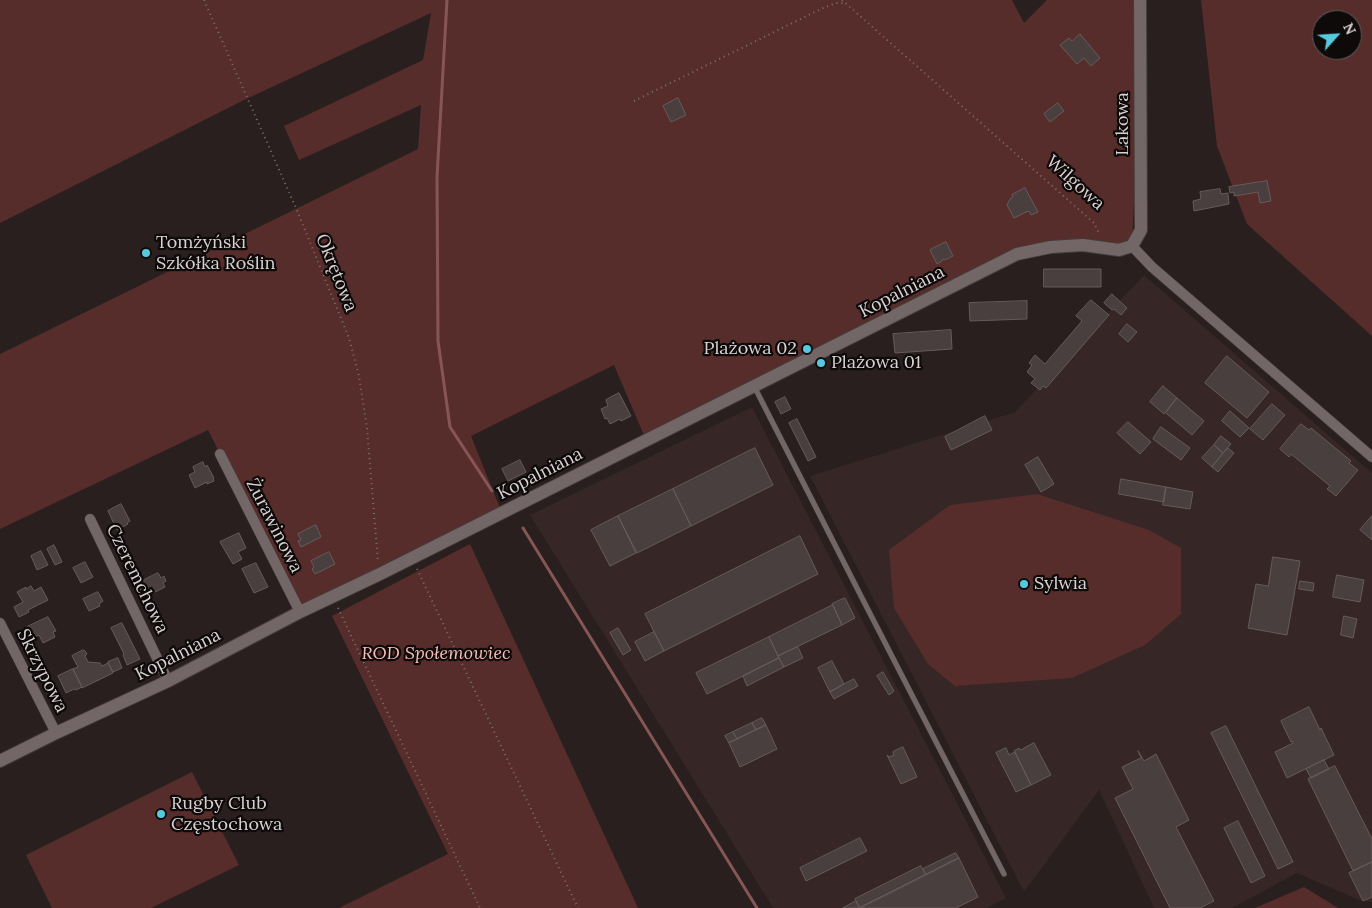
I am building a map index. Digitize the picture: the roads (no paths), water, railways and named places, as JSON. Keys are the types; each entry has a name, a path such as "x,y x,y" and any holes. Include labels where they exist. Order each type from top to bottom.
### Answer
{"street":[{"name":"Lakowa","path":"1132,246 1141,230 1140,0"},
{"name":"Kopalniana","path":"0,761 168,681 300,612 380,574 1017,254 1051,247 1083,245 1119,250 1132,246"},
{"path":"1132,246 1152,267 1372,457"},
{"name":"Żurawinowa","path":"220,454 300,612"},
{"name":"Czeremchowa","path":"90,518 168,681"},
{"name":"Skrzypowa","path":"0,623 56,733"}],"lane":[{"path":"754,386 1004,874"}],"waterway":[{"path":"447,0 437,177 438,341 450,427 492,491"},
{"path":"523,528 757,908"}],"place":[{"name":"Tomżyński Szkółka Roślin","path":"146,253"},
{"name":"Plażowa 02","path":"807,349"},
{"name":"Plażowa 01","path":"821,363"},
{"name":"Sylwia","path":"1024,584"},
{"name":"Rugby Club Częstochowa","path":"161,814"}],"park label":[{"name":"ROD Społemowiec","path":"436,654"}]}
